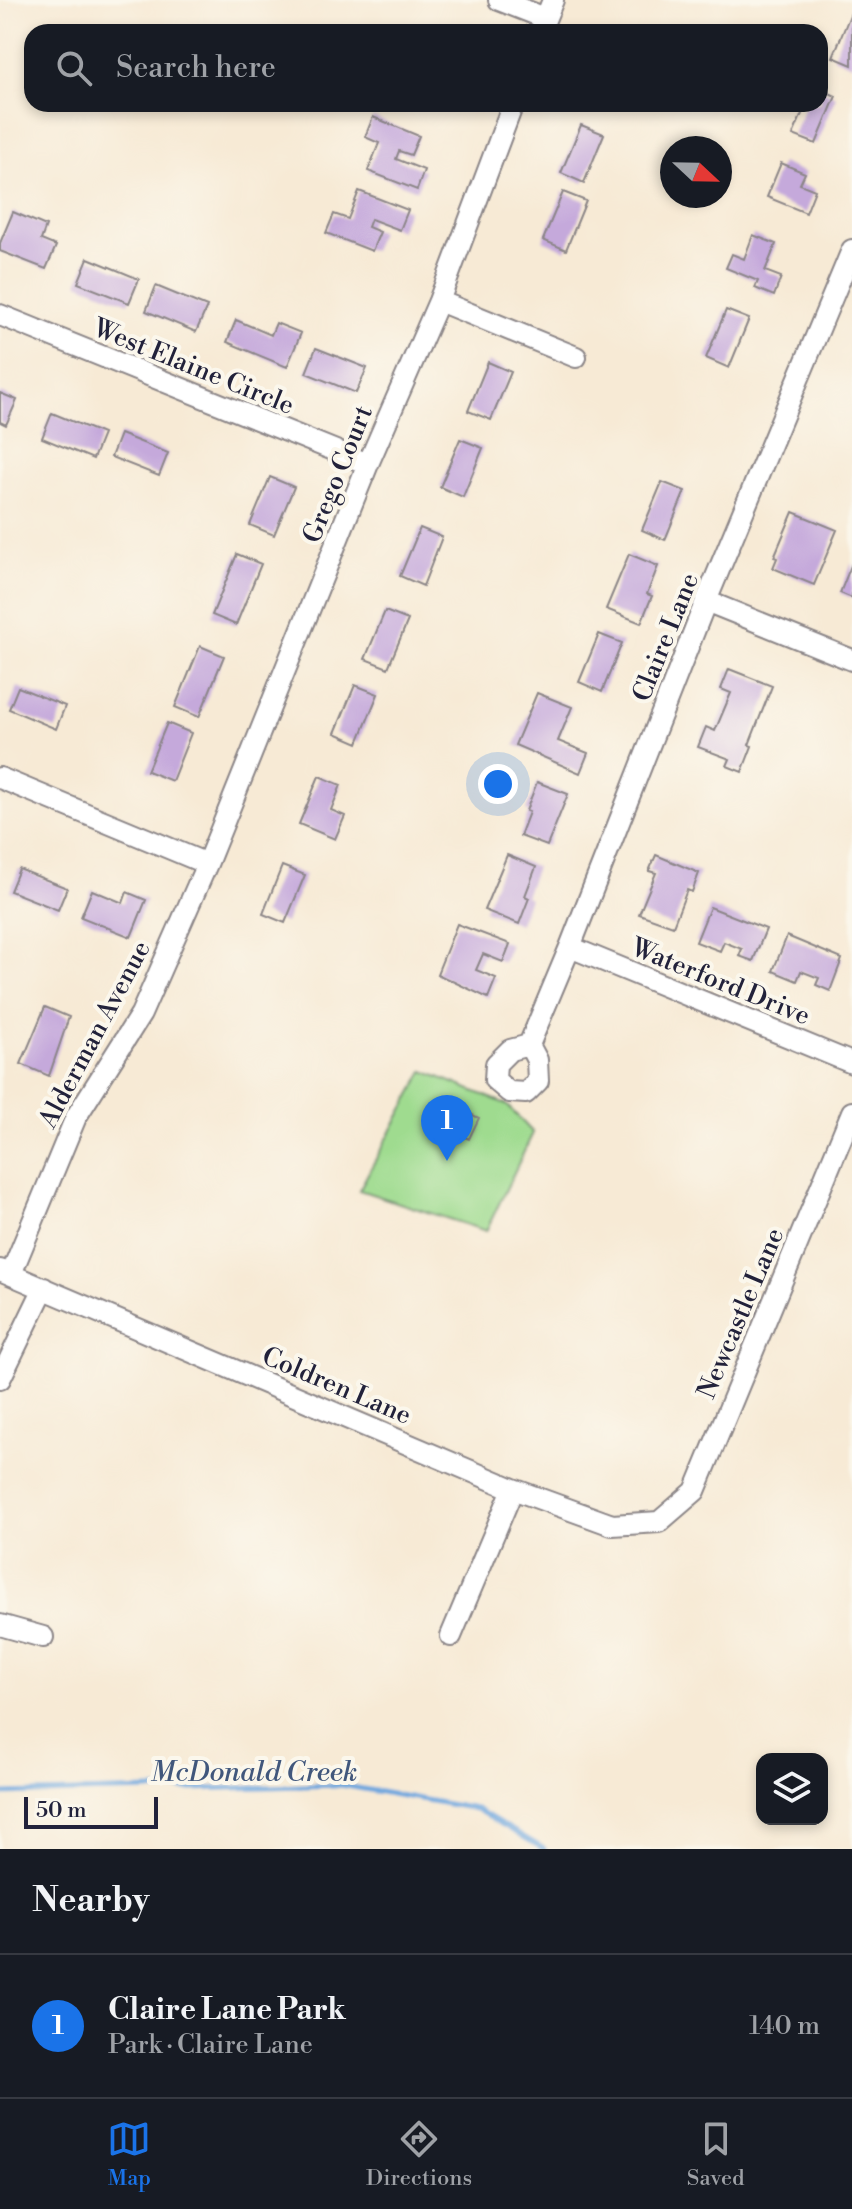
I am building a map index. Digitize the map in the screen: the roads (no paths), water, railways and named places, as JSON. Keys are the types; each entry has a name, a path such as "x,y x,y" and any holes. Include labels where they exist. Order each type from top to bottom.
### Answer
{"street":[{"path":"499,0 546,17"},
{"name":"Grego Court","path":"207,864 368,464 439,301 510,112"},
{"name":"Claire Lane","path":"529,1045 706,601 851,255"},
{"path":"439,301 576,357"},
{"name":"West Elaine Circle","path":"0,315 368,464"},
{"path":"706,601 852,660"},
{"path":"0,778 207,864"},
{"name":"Alderman Avenue","path":"6,1272 76,1117 141,1014 207,864"},
{"name":"Waterford Drive","path":"570,947 852,1063"},
{"name":"Newcastle Lane","path":"659,1522 695,1491 852,1112"},
{"name":"Coldren Lane","path":"6,1272 513,1489 612,1525 659,1522"},
{"path":"0,1379 44,1288"},
{"path":"451,1636 513,1489"},
{"path":"0,1625 43,1637"}],"waterway":[{"name":"McDonald Creek","path":"0,1794 341,1785 476,1809 544,1849"}],"place":[{"name":"Claire Lane Park","path":"447,1161"}]}
